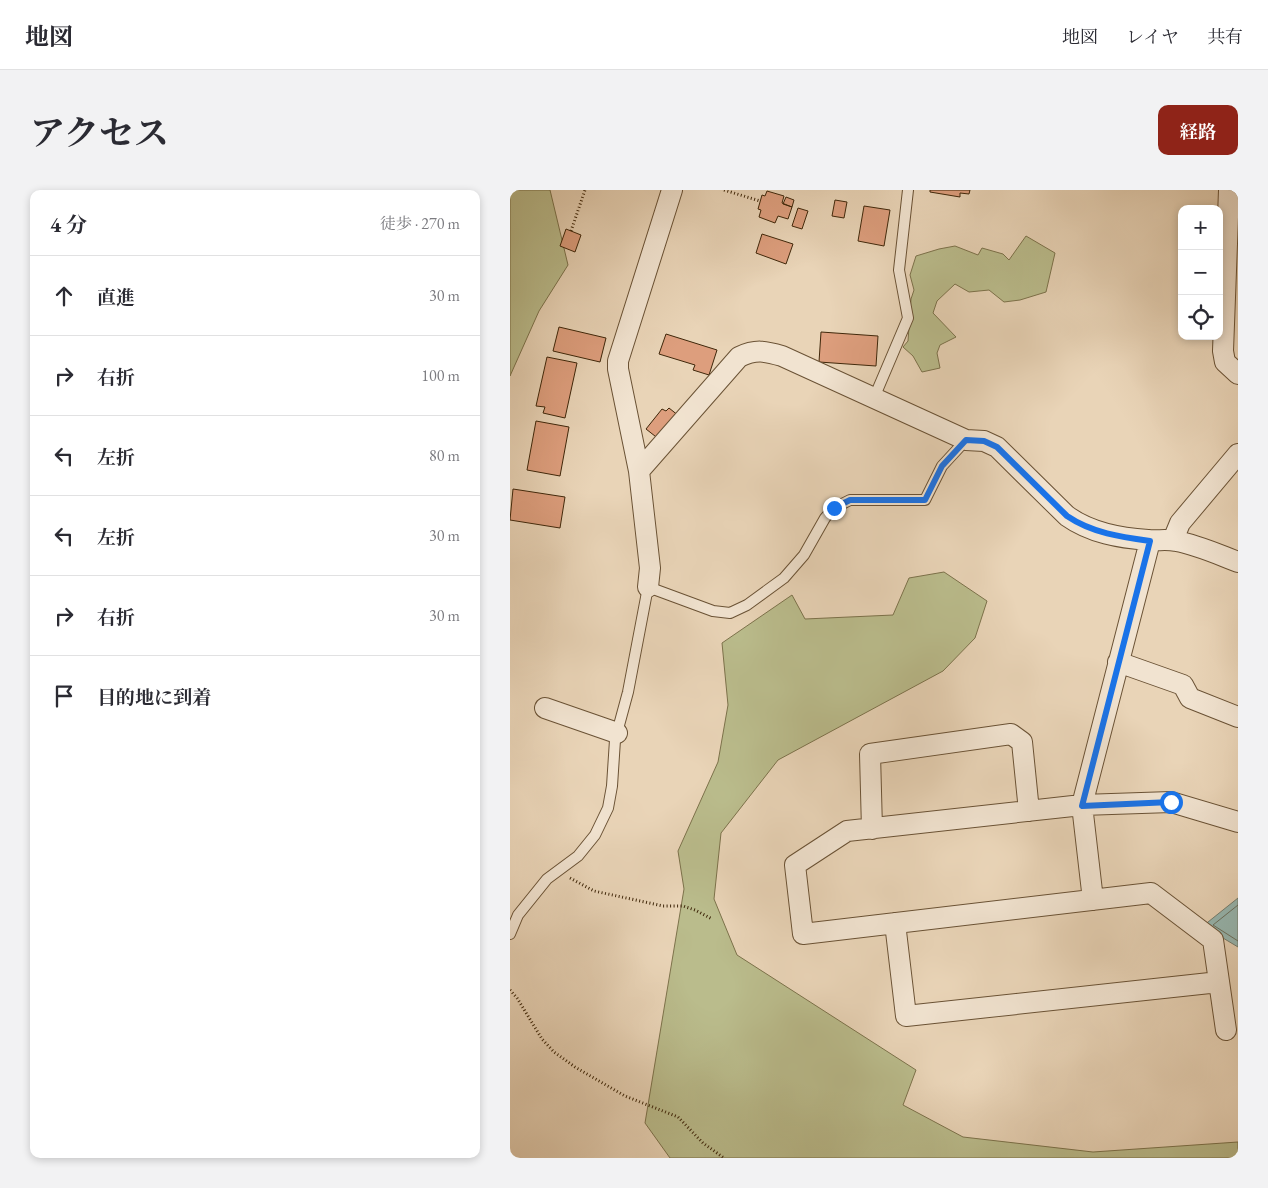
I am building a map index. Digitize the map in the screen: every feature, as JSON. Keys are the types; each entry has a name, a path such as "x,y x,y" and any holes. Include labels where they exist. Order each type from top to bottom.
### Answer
{"street":[{"path":"648,587 650,568 639,471 618,377 618,361 672,190"},
{"path":"1229,190 1224,362 1238,374"},
{"path":"639,471 739,357 751,351 764,351 782,356 966,440 984,441 997,447 1067,516 1077,523 1099,532 1122,537 1150,541 1173,540 1195,545 1238,562"},
{"path":"1173,540 1180,523 1238,454"},
{"path":"1093,900 1082,806 1150,541"},
{"path":"1118,662 1183,686 1190,698 1238,717"},
{"path":"545,708 617,733"},
{"path":"872,829 870,754 1011,734 1022,742 1028,811"},
{"path":"1226,1030 1212,940 1151,893 804,934 794,865 847,831 1028,811 1082,806 1171,802 1238,822"},
{"path":"895,923 906,1016 1219,982"}],"lane":[{"path":"874,398 908,318 899,270 908,190"},
{"path":"510,934 524,906 547,879 578,856 595,835 608,808 617,733 628,692 648,587 713,611 730,613 747,605 784,578 804,555 825,518 834,508 850,500 925,500 942,466 966,440"}],"path":[{"path":"571,231 585,190"},
{"path":"724,190 760,202"},
{"path":"562,868 570,878 594,891 663,906 684,906 712,919"},
{"path":"510,990 542,1039 554,1052 575,1067 625,1096 678,1117 703,1143 724,1158"}],"green space":[{"path":"510,190 550,190 568,265 539,311 510,376"},
{"path":"1026,236 1055,253 1046,292 1020,300 1004,302 989,290 969,292 955,284 937,301 933,313 956,337 940,345 937,353 940,368 922,372 913,356 903,347 908,341 911,299 914,290 910,275 916,256 955,246 978,255 982,248 1003,254 1009,260"},
{"path":"944,572 987,601 975,638 943,671 778,760 721,833 714,899 737,955 916,1070 903,1105 963,1137 1093,1152 1238,1142 1238,1158 670,1158 645,1123 684,889 678,851 718,762 728,705 722,643 792,595 805,619 893,615 909,578"}],"water":[{"path":"1238,898 1238,947 1203,926"}],"building":[{"path":"930,190 970,190 969,194 960,193 960,197 930,192"},
{"path":"767,191 784,196 782,203 792,207 788,219 778,216 775,223 759,217 761,210 758,209 762,195 765,196"},
{"path":"786,197 794,200 792,207 783,204"},
{"path":"835,200 847,202 844,218 832,216"},
{"path":"864,206 890,210 884,246 858,241"},
{"path":"798,208 808,211 802,229 792,226"},
{"path":"566,229 581,235 575,252 560,246"},
{"path":"762,234 793,244 786,264 756,253"},
{"path":"559,327 606,338 600,362 553,351"},
{"path":"821,332 878,336 876,366 819,362"},
{"path":"666,334 717,350 709,375 693,370 695,365 659,354"},
{"path":"547,357 577,363 565,418 543,413 545,407 536,406"},
{"path":"669,408 679,416 660,440 646,429 662,409 666,411"},
{"path":"536,421 569,427 560,476 527,470"},
{"path":"513,489 565,497 560,528 510,520"}],"route":[{"path":"834,508 850,500 925,500 942,466 966,440 984,441 997,447 1067,516 1077,523 1099,532 1150,541 1082,806 1171,802"}]}
